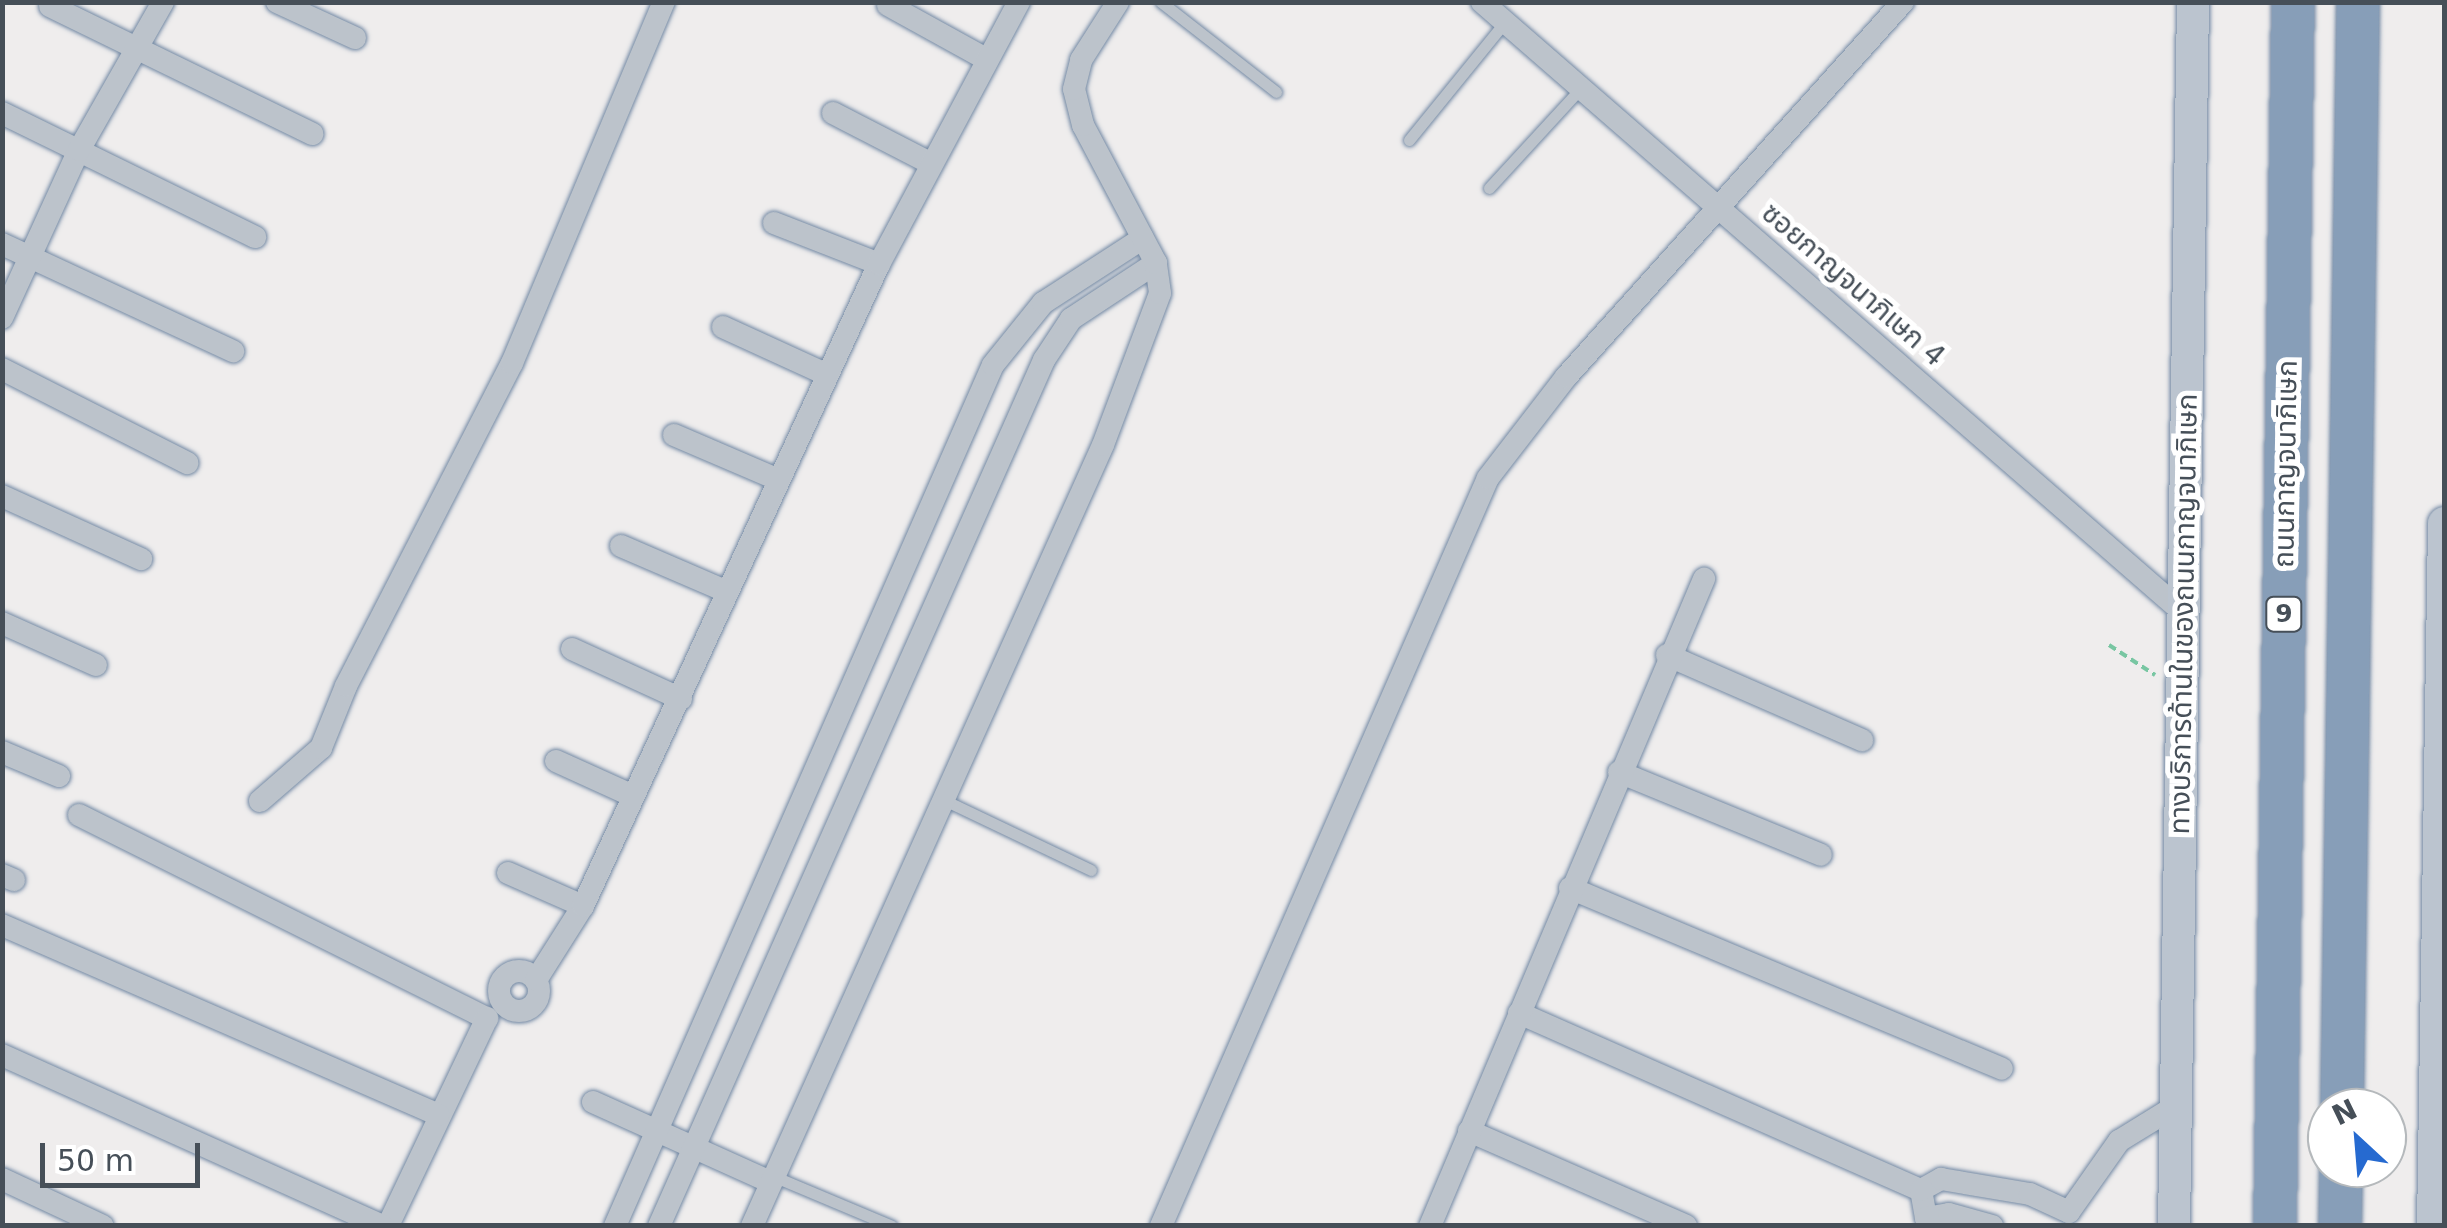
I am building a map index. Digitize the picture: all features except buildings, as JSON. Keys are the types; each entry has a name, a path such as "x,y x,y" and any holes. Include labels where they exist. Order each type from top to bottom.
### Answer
{"highway":[{"name":"ถนนกาญจนาภิเษก","path":"2275,1226 2293,2"},
{"path":"2342,1088 2358,2"},
{"path":"2340,1226 2341,1188"}],"main road":[{"name":"ทางบริการด้านในของถนนกาญจนาภิเษก","path":"2174,1226 2193,2"},
{"path":"2433,1226 2444,524"}],"street":[{"path":"2,318 79,150 163,2"},
{"path":"277,2 355,38"},
{"path":"260,801 321,748 346,686 512,363 664,2"},
{"path":"2,1055 386,1226 509,974 529,973 536,980 583,906 879,264 984,58 1020,2"},
{"path":"753,1225 1103,445 1160,293 1156,263 1083,125 1074,88 1081,60 1118,2"},
{"name":"ซอยกาญจนาภิเษก 4","path":"1482,2 2184,613"},
{"path":"1162,1226 1488,478 1566,377 1903,2"},
{"path":"888,5 984,58"},
{"path":"50,6 312,134"},
{"path":"2,113 255,238"},
{"path":"834,113 930,162"},
{"path":"774,223 879,264"},
{"path":"615,1226 993,364 1042,304 1142,238"},
{"path":"2,244 233,350"},
{"path":"658,1226 1044,360 1071,319 1156,263"},
{"path":"722,327 828,375"},
{"path":"2,369 187,463"},
{"path":"674,436 780,480"},
{"path":"2,496 141,559"},
{"path":"622,546 728,592"},
{"path":"1430,1226 1667,656 1704,580"},
{"path":"2,623 96,665"},
{"path":"572,649 681,699"},
{"path":"1667,656 1862,740"},
{"path":"2,752 58,776"},
{"path":"556,761 633,796"},
{"path":"1619,772 1821,854"},
{"path":"79,815 494,1010"},
{"path":"508,873 583,906"},
{"path":"1570,888 2002,1068"},
{"path":"2,926 438,1114"},
{"path":"1518,1013 1921,1190 1949,1180 2030,1194 2063,1219 2119,1141 2176,1106"},
{"path":"593,1102 772,1179"},
{"path":"1469,1131 1686,1226"},
{"path":"638,1172 674,1190"},
{"path":"2,1179 103,1226"},
{"path":"1921,1190 1924,1222 1949,1214 1992,1226"}],"lane":[{"path":"1161,2 1276,92"},
{"path":"1409,140 1505,22"},
{"path":"1489,188 1581,88"},
{"path":"942,799 1091,870"},
{"path":"772,1179 892,1226"}],"path":[{"path":"2109,644 2183,694"}]}
